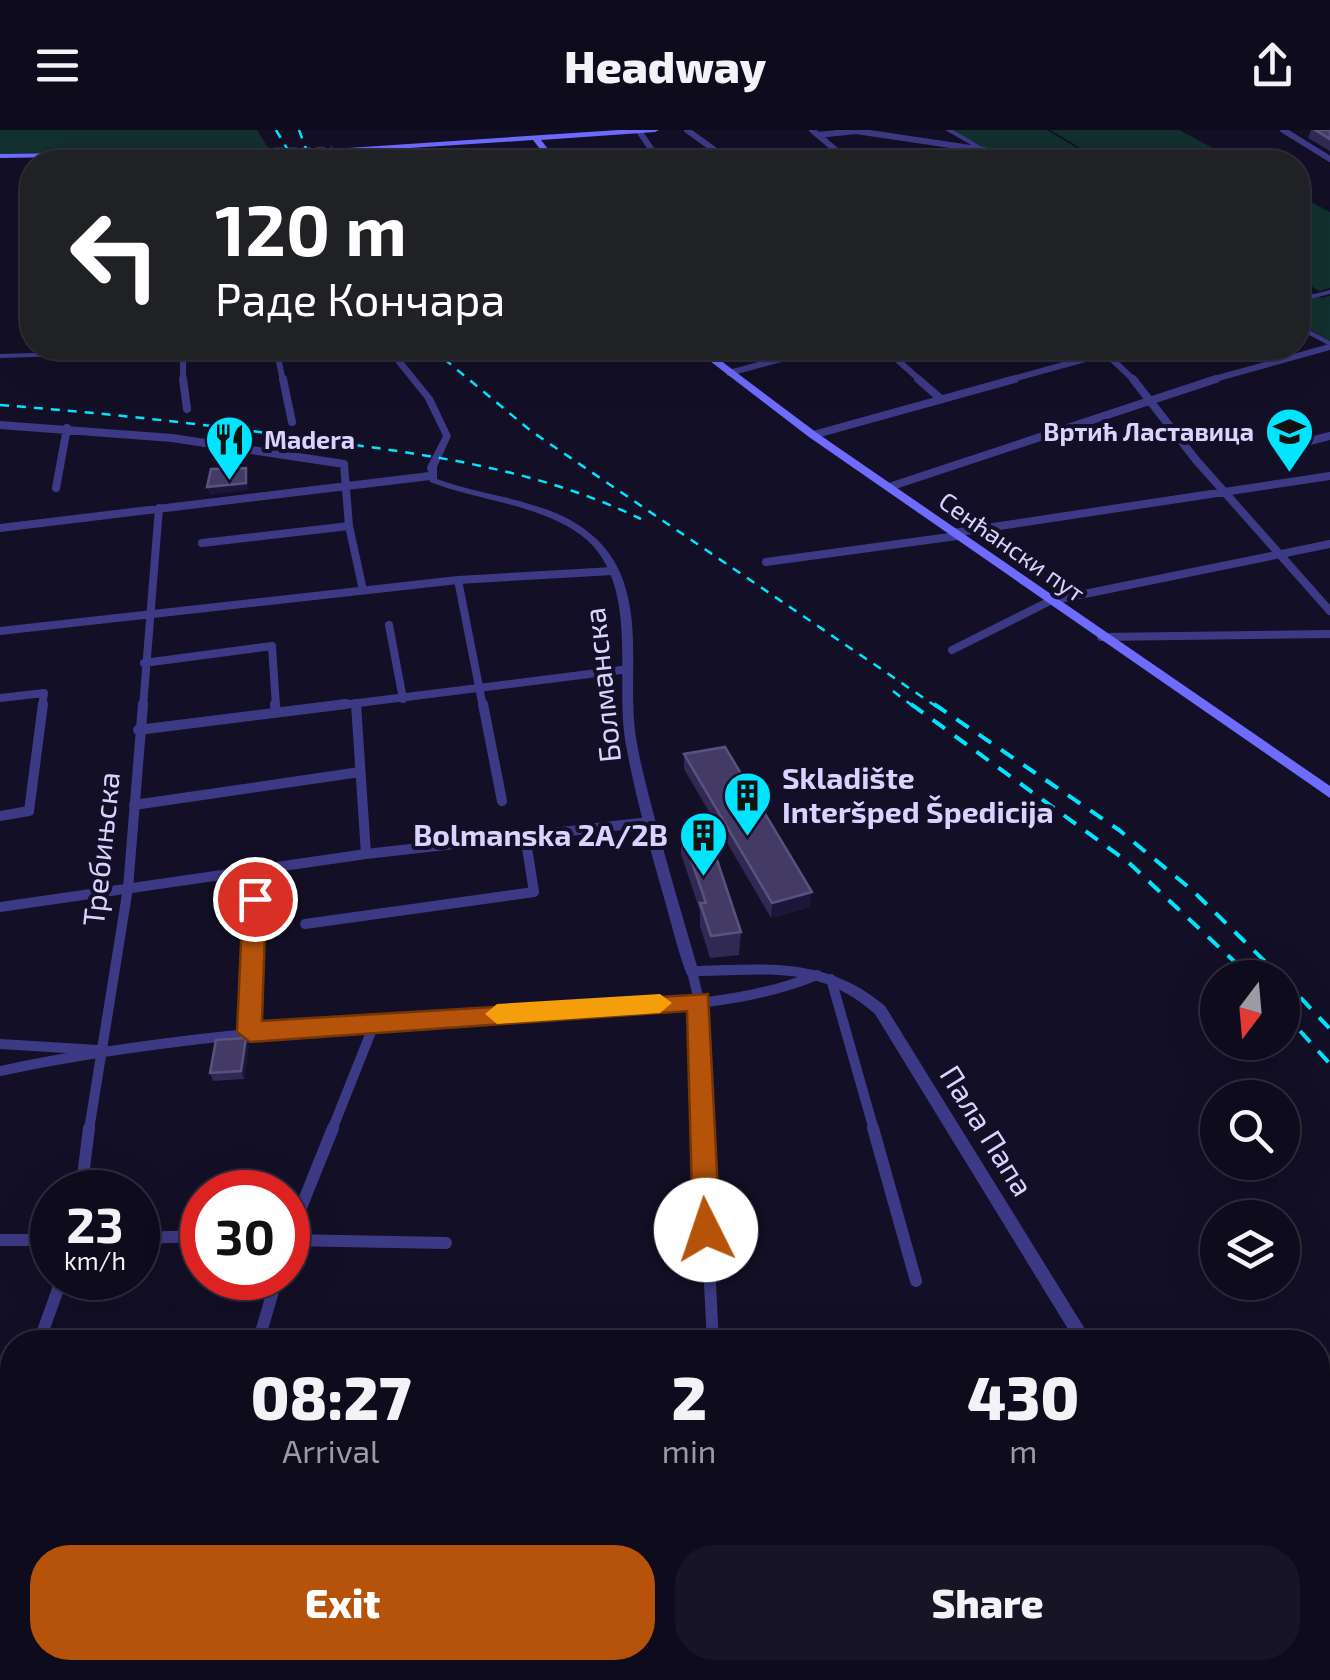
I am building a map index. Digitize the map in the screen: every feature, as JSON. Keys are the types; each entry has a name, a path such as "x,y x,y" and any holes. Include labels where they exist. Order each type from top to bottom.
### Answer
{"main road":[{"path":"367,150 655,130"},
{"path":"537,140 545,150"},
{"name":"Сенћански пут","path":"713,360 1101,638 1330,795"}],"street":[{"path":"531,130 537,140"},
{"path":"687,130 714,150"},
{"path":"948,130 984,150"},
{"path":"1283,130 1330,160"},
{"path":"815,133 876,133 984,150"},
{"path":"815,133 836,150"},
{"path":"180,360 187,409"},
{"path":"279,360 292,422"},
{"path":"0,528 430,476 447,436 429,398 397,360"},
{"path":"729,373 777,360"},
{"path":"897,360 941,399"},
{"path":"814,435 1071,360"},
{"path":"1114,360 1150,397 1226,492 1284,552 1330,611"},
{"path":"889,488 1150,397 1278,360"},
{"path":"0,425 208,442 344,464 349,485 349,526 364,590"},
{"path":"1282,427 1302,442 1330,436"},
{"path":"56,488 67,428"},
{"name":"Болманска","path":"430,476 440,483 545,513 574,527 602,550 613,571 624,617 629,669 626,714 648,822 699,1001 704,1208 712,1330"},
{"path":"766,562 1330,476"},
{"name":"Требињска","path":"84,1170 99,1050 128,888 158,508"},
{"path":"202,542 349,526"},
{"path":"952,650 1050,601 1330,544"},
{"path":"0,631 458,580 613,571"},
{"path":"458,580 502,801"},
{"path":"389,624 403,698"},
{"path":"1101,638 1330,634"},
{"path":"144,663 272,646 276,713"},
{"path":"138,730 629,669"},
{"path":"0,698 44,693 30,811 0,816"},
{"path":"356,704 366,854"},
{"path":"134,804 360,772"},
{"path":"0,907 366,854 648,822"},
{"path":"304,924 534,892 525,835"},
{"path":"250,1032 256,870"},
{"path":"692,971 785,970 824,977"},
{"path":"0,1071 99,1050 250,1032 699,1001 779,991 824,977"},
{"path":"824,977 916,1281"},
{"name":"Пала Папа","path":"824,977 864,994 880,1010 1078,1330"},
{"path":"310,1185 375,1022"},
{"path":"0,1044 99,1050"},
{"path":"0,1240 30,1240"},
{"path":"310,1240 446,1243"},
{"path":"43,1330 54,1300"},
{"path":"262,1330 270,1300"}],"green space":[{"path":"0,130 257,130 268,148 20,150 20,154 0,154"},
{"path":"951,130 1047,130 1080,150 988,150"},
{"path":"1050,130 1179,130 1216,150 1084,150"},
{"path":"1310,201 1330,212 1330,288 1319,291 1310,285"},
{"path":"1310,291 1321,298 1330,296 1330,341 1310,329"}],"building":[{"path":"1315,130 1330,130 1330,139"},
{"path":"246,468 246,483 207,487 211,469"},
{"name":"Skladište Interšped Špedicija","path":"725,747 812,892 772,903 684,754"},
{"path":"706,827 741,932 711,936 700,903 706,903 681,830"},
{"path":"246,1038 241,1071 210,1073 216,1040"}],"railway":[{"path":"276,130 288,150"},
{"path":"299,130 306,150"},
{"path":"445,360 531,431 937,707"},
{"path":"0,405 199,424 442,458 563,488 641,519"},
{"path":"893,691 914,707"},
{"path":"911,704 1128,862 1233,960"},
{"path":"934,704 1119,830 1192,890 1330,1029"},
{"path":"1300,1031 1330,1064"}],"slow traffic":[{"path":"497,1014 660,1003"}],"place":[{"name":"Вртић Ластавица","path":"1289,474"},
{"name":"Madera","path":"229,482"},
{"name":"Skladište Interšped Špedicija","path":"747,838"},
{"name":"Bolmanska 2A/2B","path":"703,878"}],"route":[{"path":"255,899 250,1032 699,1001 706,1230"}]}
